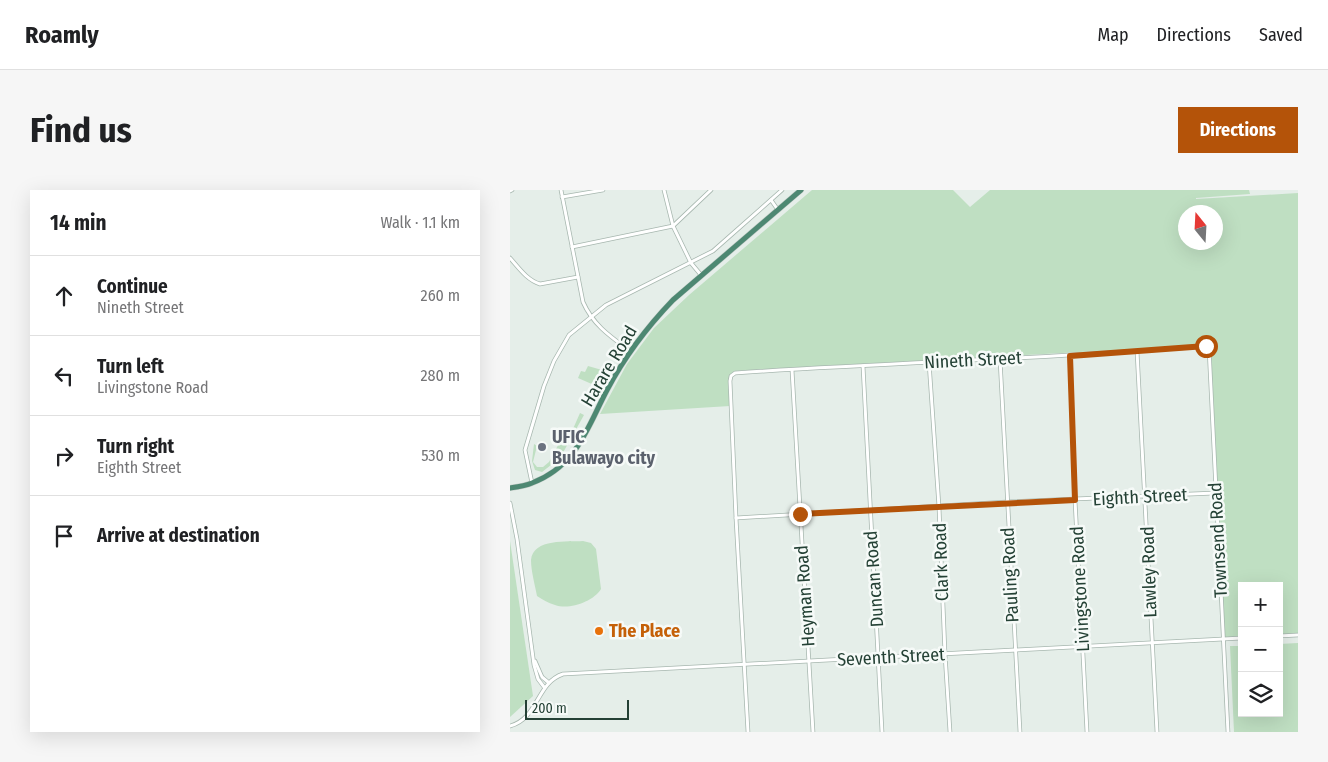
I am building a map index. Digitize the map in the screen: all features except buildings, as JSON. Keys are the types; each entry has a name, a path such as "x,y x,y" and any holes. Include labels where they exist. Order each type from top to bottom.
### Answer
{"highway":[{"name":"Harare Road","path":"510,488 532,483 563,465 577,449 607,390 630,351 655,318 800,190"}],"street":[{"path":"561,190 583,302 590,316 603,331 630,351"},
{"path":"562,197 603,190"},
{"path":"664,190 672,226 701,276"},
{"path":"572,247 672,226 711,190"},
{"path":"532,483 524,450 544,386 554,361 566,339 590,316 606,305 715,250 782,190"},
{"path":"770,200 778,210"},
{"path":"510,258 528,277 537,283 578,277"},
{"name":"Nineth Street","path":"736,518 730,381 735,373 1070,356 1206,346 1209,348"},
{"name":"Townsend Road","path":"1209,348 1228,732"},
{"name":"Lawley Road","path":"1138,352 1157,732"},
{"name":"Livingstone Road","path":"1070,356 1075,500 1087,732"},
{"name":"Pauling Road","path":"1000,359 1006,502 1020,732"},
{"name":"Clark Road","path":"929,362 939,507 950,732"},
{"name":"Duncan Road","path":"863,366 882,732"},
{"name":"Heyman Road","path":"792,370 813,732"},
{"name":"Eighth Street","path":"736,518 1006,502 1215,493"},
{"path":"510,503 537,675 544,687"},
{"path":"736,518 748,732"},
{"path":"1283,636 1298,635"},
{"name":"Seventh Street","path":"510,726 519,722 528,714 548,682 560,675 570,673 1238,638"},
{"path":"535,661 542,677 548,682"}],"green space":[{"path":"812,190 953,190 970,207 990,190 1249,190 1250,194 1196,199 1298,193 1298,636 1283,636 1283,582 1238,582 1238,638 1223,639 1210,345 734,371 729,378 730,406 600,414 627,364 654,328 689,295"},
{"path":"588,366 602,370 603,373 598,385 578,378 581,371 585,372"},
{"path":"580,413 584,415 560,458 542,472 535,470 532,461 534,444 537,446 533,462 537,467 543,467 549,462 563,436 569,438"},
{"path":"510,541 533,696 510,717"},
{"path":"583,541 591,543 596,549 601,589 597,594 587,601 574,606 552,604 537,596 531,564 533,553 538,548 552,543"},
{"path":"1298,643 1298,732 1234,732 1230,646 1238,646 1238,717 1283,717 1283,644"}],"place":[{"name":"UFIC Bulawayo city","path":"542,447"},
{"name":"The Place","path":"599,631"}],"route":[{"path":"800,514 1006,502 1075,500 1070,356 1206,346"}]}
